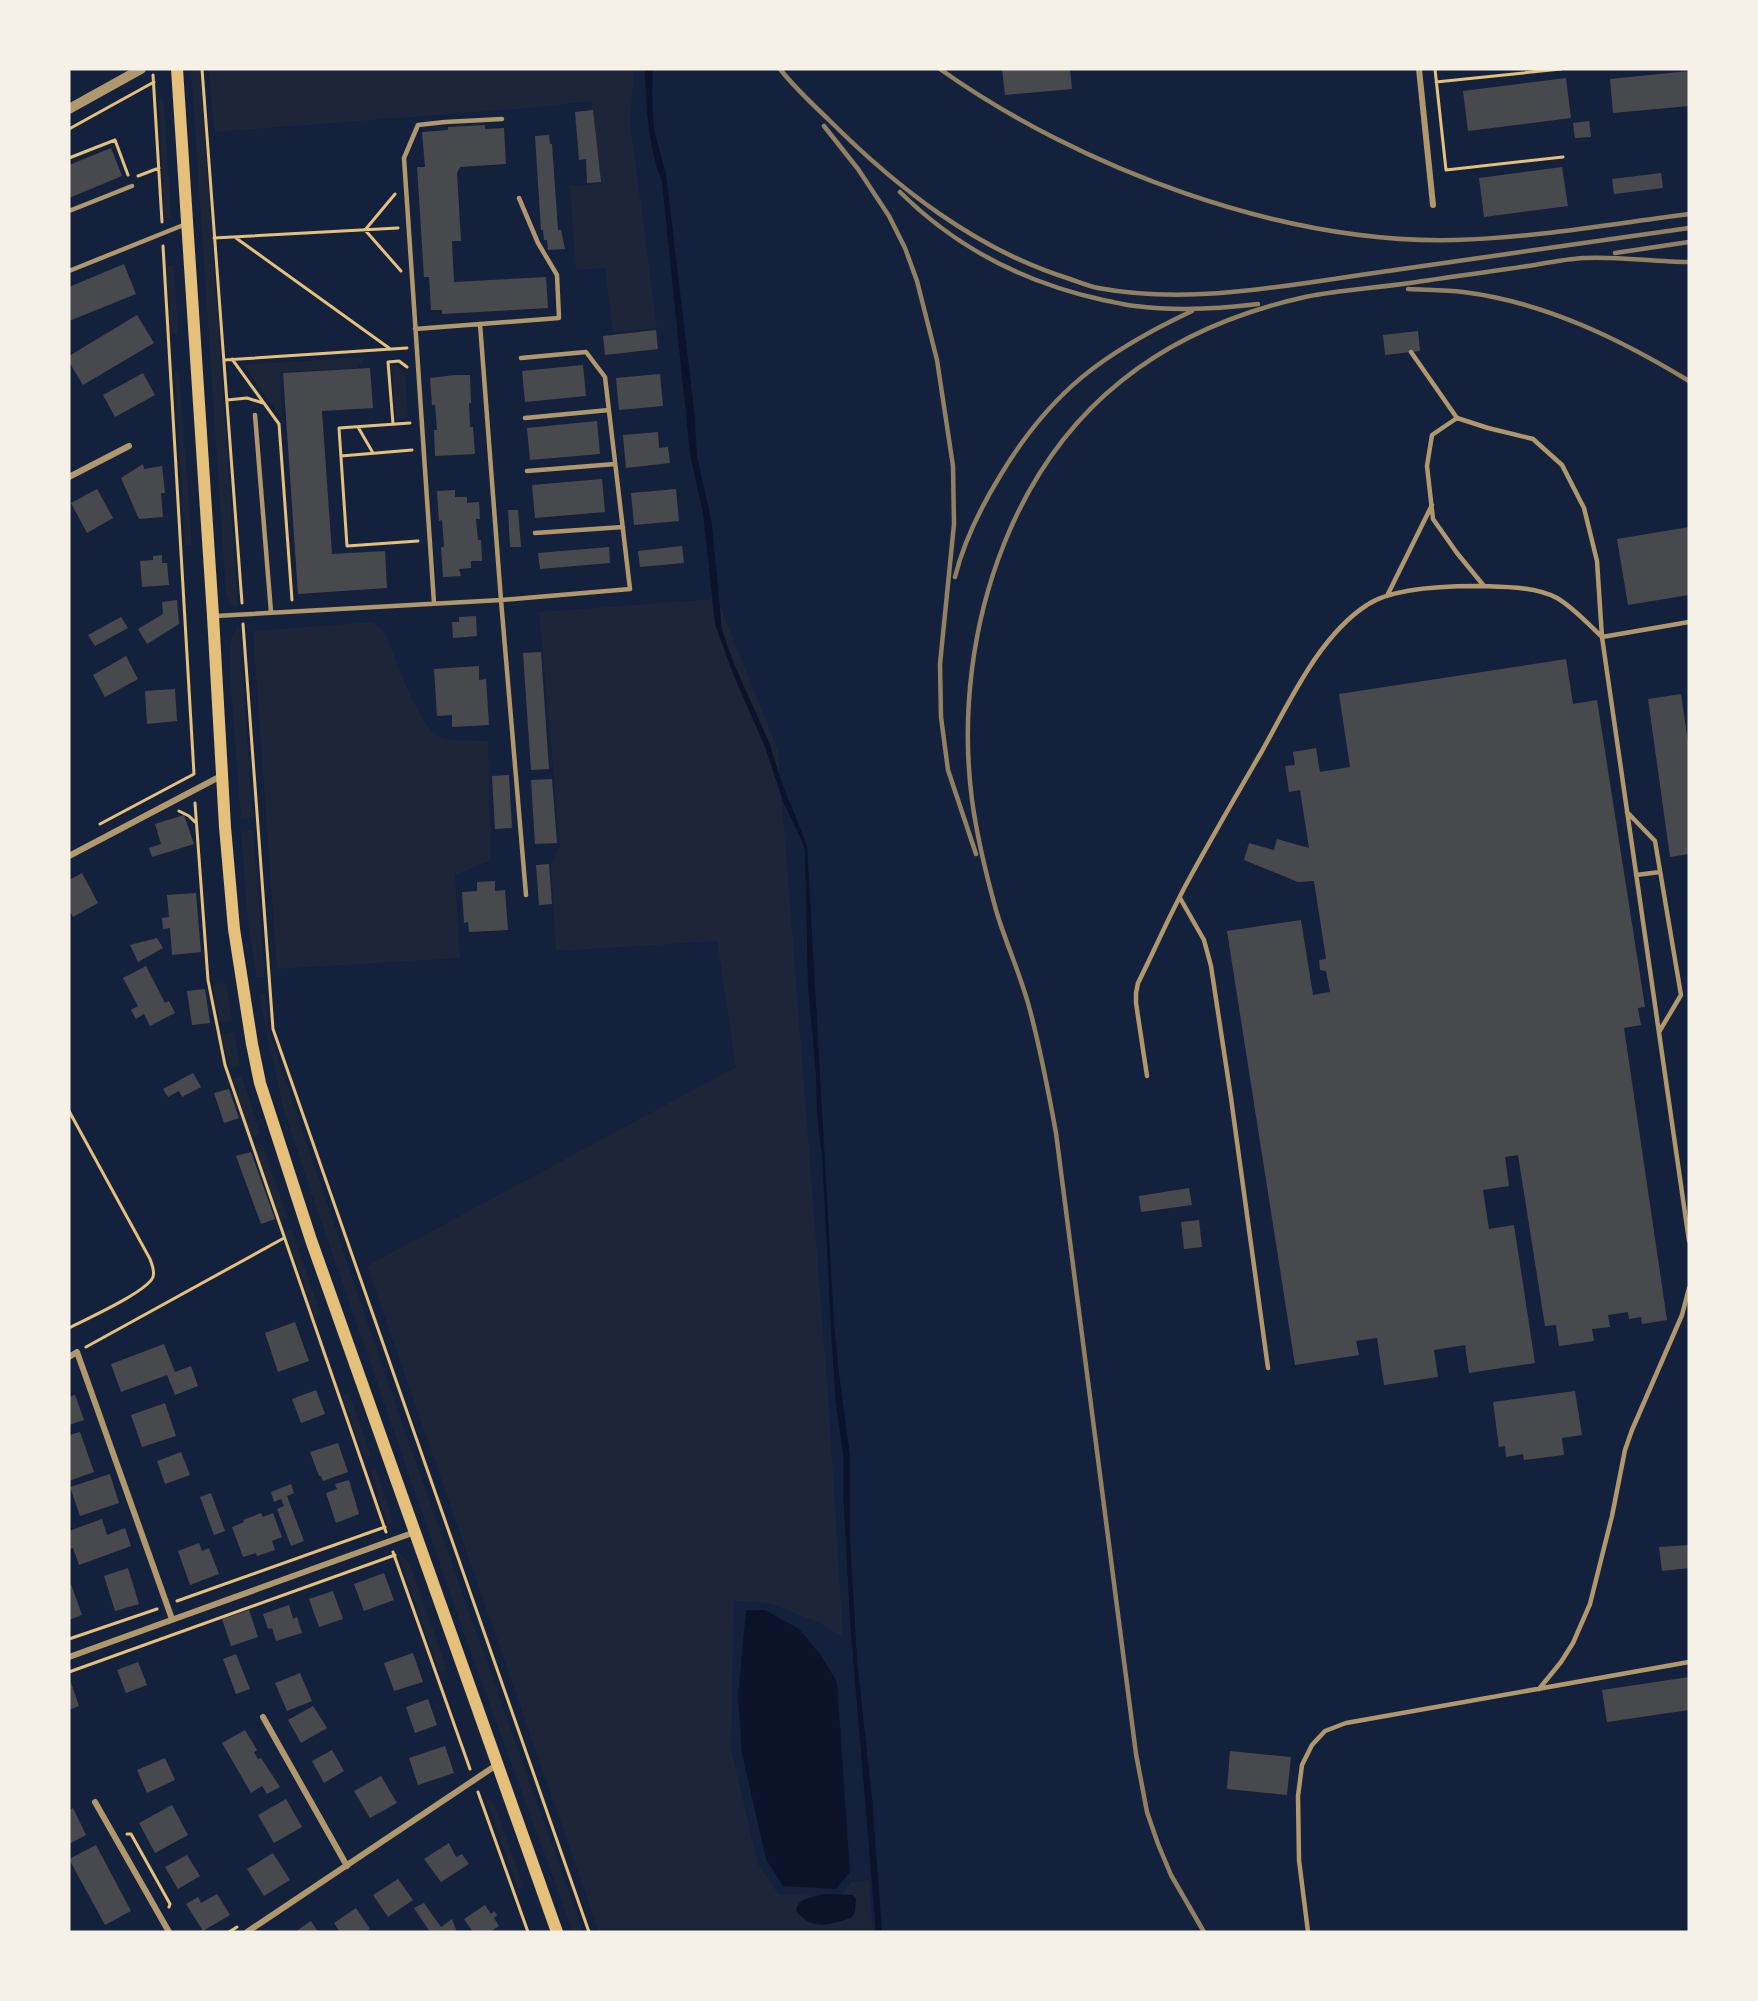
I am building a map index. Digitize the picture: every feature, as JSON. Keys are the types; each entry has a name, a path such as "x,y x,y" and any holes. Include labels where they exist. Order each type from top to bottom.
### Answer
{"main road":[{"path":"177,69 213,616 221,776 234,929 260,1083 311,1240 557,1932"}],"street":[{"path":"69,109 141,69"},
{"path":"1419,69 1433,205"},
{"path":"69,477 129,446"},
{"path":"69,856 221,776"},
{"path":"69,1357 77,1352 172,1619"},
{"path":"69,1657 415,1532"},
{"path":"263,1717 347,1866"},
{"path":"247,1932 498,1764"},
{"path":"95,1802 169,1932"}],"lane":[{"path":"434,603 404,158 418,125 502,119"},
{"path":"69,211 132,186"},
{"path":"415,329 559,318 557,275 538,243 519,198"},
{"path":"69,271 186,224"},
{"path":"480,324 526,895"},
{"path":"213,616 501,600 630,589 605,377 586,352 521,358"},
{"path":"1411,352 1457,418 1533,439 1562,465 1584,508 1597,561 1602,637 1689,1241"},
{"path":"525,418 609,410"},
{"path":"255,415 271,612"},
{"path":"1457,418 1432,435 1427,466 1433,519 1484,586"},
{"path":"527,471 615,464"},
{"path":"1387,596 1432,505"},
{"path":"535,533 622,527"},
{"path":"1148,1076 1136,993 1138,983 1180,898 1300,684 1321,651 1353,616 1366,605 1397,593 1452,587 1516,588 1555,597 1572,608 1602,637"},
{"path":"1602,637 1689,622"},
{"path":"1627,812 1655,841 1681,995 1659,1032"},
{"path":"1636,875 1660,872"},
{"path":"1180,898 1204,940 1211,966 1232,1098 1268,1368"},
{"path":"1539,1689 1574,1643 1590,1604 1625,1450 1682,1315 1689,1288"},
{"path":"1308,1932 1299,1860 1299,1796 1302,1765 1312,1745 1324,1731 1346,1723 1689,1662"}],"path":[{"path":"202,69 273,1029 589,1932"},
{"path":"1435,69 1446,170 1563,157"},
{"path":"1436,82 1561,69"},
{"path":"69,129 154,82 194,774 100,824"},
{"path":"69,158 115,140 130,180"},
{"path":"365,230 405,183"},
{"path":"214,238 409,227"},
{"path":"365,230 412,283"},
{"path":"235,237 390,349"},
{"path":"224,360 416,348"},
{"path":"232,359 279,424 292,603"},
{"path":"393,424 388,362 399,361 409,369"},
{"path":"227,400 247,398 265,404"},
{"path":"412,423 339,428 347,546 420,541"},
{"path":"358,427 373,453"},
{"path":"341,456 414,450"},
{"path":"69,1639 385,1527 225,1065 208,980 195,803"},
{"path":"69,1111 150,1258 154,1270 153,1278 140,1291 69,1328"},
{"path":"77,1352 285,1238"},
{"path":"69,1672 394,1555 528,1932"}],"shaded area":[{"path":"191,69 200,69 238,608 229,602 226,593"},
{"path":"209,69 634,69 630,122 657,328 613,332 605,268 576,270 570,186 599,184 591,101 517,109 214,132"},
{"path":"645,69 653,69 654,130 666,174 695,418 697,456 712,524 722,630 734,664 769,742 782,783 807,845 834,1322 850,1456 850,1540 857,1660 872,1798 882,1932 876,1932 851,1634 843,1454 836,1404 822,1155 808,986 805,851 783,801 765,747 733,674 715,624 703,513 690,454 662,182 649,127"},
{"path":"159,98 164,102 171,217 164,219"},
{"path":"167,266 174,266 178,334 170,334"},
{"path":"366,357 357,368 280,372 282,418 243,365"},
{"path":"396,365 405,372 408,417 396,418 392,366"},
{"path":"179,372 192,545 185,546 175,373"},
{"path":"717,599 778,750 828,1395 843,1637 818,1622 769,1603 734,1601 731,1749 758,1864 779,1895 840,1896 851,1882 869,1880 873,1932 599,1932 367,1266 736,1067 717,941 556,951 551,865 560,845 539,612"},
{"path":"373,622 387,638 417,709 434,733 447,739 488,741 491,860 455,875 460,958 277,969 253,631"},
{"path":"239,627 253,818 241,819 230,675 230,646 233,634"},
{"path":"253,830 265,977 257,977 248,922 241,832"},
{"path":"226,983 232,1020 220,1023 212,984"},
{"path":"266,993 268,1030 398,1412 583,1932 573,1932 462,1628 307,1180 283,1107 259,995"},
{"path":"234,1031 240,1066 230,1069 221,1035"},
{"path":"242,1077 260,1134 252,1137 232,1079"},
{"path":"263,1145 287,1217 280,1219 255,1147"},
{"path":"291,1229 321,1314 316,1321 285,1231"},
{"path":"349,1394 371,1456 365,1459 342,1396"},
{"path":"376,1469 392,1517 389,1529 370,1471"},
{"path":"397,1552 407,1560 412,1569 447,1670 440,1674"},
{"path":"746,1610 765,1610 799,1629 820,1654 837,1682 850,1872 836,1889 783,1886 766,1859 742,1754 738,1696"},
{"path":"490,1799 494,1804 524,1887 518,1889 486,1800"},
{"path":"825,1894 853,1895 856,1899 855,1912 851,1918 822,1925 809,1922 796,1911 797,1906 803,1900"}],"building":[{"path":"1002,69 1070,69 1072,89 1005,95"},
{"path":"1689,71 1689,106 1613,113 1610,79"},
{"path":"1566,78 1571,118 1468,131 1463,91"},
{"path":"593,110 601,182 587,183 586,159 579,160 575,112"},
{"path":"1589,121 1591,137 1575,138 1573,123"},
{"path":"485,125 485,129 504,128 506,164 460,167 457,173 461,241 452,241 454,282 546,277 548,308 442,314 442,310 431,310 429,277 424,277 417,167 425,167 422,132 448,130 448,127"},
{"path":"549,135 550,144 552,144 558,230 561,230 565,249 548,250 547,240 544,240 543,230 541,230 535,136"},
{"path":"111,148 122,176 69,198 69,165"},
{"path":"1562,167 1568,206 1484,217 1479,178"},
{"path":"1661,173 1663,188 1614,194 1612,179"},
{"path":"124,264 136,294 69,321 69,287"},
{"path":"137,315 154,343 83,385 69,362 69,356"},
{"path":"656,330 658,349 605,355 603,336"},
{"path":"1418,331 1420,351 1385,355 1383,335"},
{"path":"583,365 586,396 525,402 522,371"},
{"path":"370,368 373,408 322,411 332,554 385,551 387,588 298,594 283,373"},
{"path":"143,373 155,395 115,417 103,395"},
{"path":"660,374 663,406 619,410 616,378"},
{"path":"470,375 470,427 473,427 475,454 435,456 434,430 437,430 430,378"},
{"path":"597,421 600,454 530,460 527,428"},
{"path":"658,432 659,448 668,447 670,463 626,468 623,435"},
{"path":"143,464 144,469 162,466 165,493 161,493 163,517 139,519 121,478"},
{"path":"602,479 605,512 535,518 532,485"},
{"path":"97,489 113,518 87,533 71,503"},
{"path":"676,489 679,521 634,525 631,493"},
{"path":"455,490 455,497 467,497 467,503 479,502 480,519 476,519 478,540 481,540 482,561 471,561 471,568 459,569 461,576 443,577 441,547 444,547 437,491"},
{"path":"508,510 518,510 521,547 510,547"},
{"path":"1689,527 1689,595 1628,605 1617,539"},
{"path":"682,546 684,563 640,567 638,551"},
{"path":"609,547 610,563 540,569 538,553"},
{"path":"162,555 162,563 167,563 169,585 142,587 140,561 153,560 153,556"},
{"path":"177,600 179,624 147,644 138,629 163,614 162,602"},
{"path":"476,616 477,636 453,638 452,622 459,622 459,617"},
{"path":"121,617 128,628 95,646 88,635"},
{"path":"541,652 549,769 531,770 523,653"},
{"path":"126,656 138,679 105,697 93,675"},
{"path":"1566,659 1573,704 1597,700 1645,1007 1638,1008 1641,1025 1624,1028 1667,1320 1642,1324 1641,1317 1629,1319 1628,1312 1608,1315 1610,1327 1592,1329 1594,1341 1559,1346 1556,1325 1545,1326 1518,1155 1505,1157 1509,1186 1483,1190 1489,1229 1514,1225 1535,1363 1469,1373 1465,1345 1434,1350 1438,1377 1384,1385 1377,1338 1356,1341 1359,1355 1295,1365 1227,931 1301,920 1313,995 1330,992 1326,971 1320,970 1319,960 1326,959 1314,881 1298,882 1244,860 1249,843 1274,850 1277,839 1309,848 1300,790 1289,792 1285,766 1295,765 1293,752 1316,748 1320,772 1350,767 1339,694"},
{"path":"479,666 479,680 486,679 489,725 452,727 452,715 437,716 434,669"},
{"path":"175,689 177,721 147,724 145,691"},
{"path":"1681,694 1689,749 1689,854 1670,857 1648,699"},
{"path":"509,775 512,828 495,829 492,776"},
{"path":"552,779 557,843 535,844 531,780"},
{"path":"184,815 194,844 152,857 149,848 161,844 155,824"},
{"path":"549,864 552,904 539,905 536,865"},
{"path":"82,873 98,903 73,917 69,910 69,880"},
{"path":"495,881 495,891 505,890 508,930 469,932 468,922 464,923 462,892 477,891 477,882"},
{"path":"196,893 201,952 172,955 170,928 163,929 162,918 169,917 167,895"},
{"path":"157,938 163,948 138,962 130,945"},
{"path":"146,966 165,1003 169,1001 175,1013 150,1026 144,1014 136,1019 131,1010 138,1006 123,978"},
{"path":"205,989 210,1023 192,1025 187,991"},
{"path":"193,1073 201,1087 182,1097 179,1091 168,1097 163,1089"},
{"path":"229,1089 239,1118 224,1123 214,1093"},
{"path":"251,1152 275,1219 261,1224 236,1156"},
{"path":"1189,1188 1192,1205 1141,1212 1139,1196"},
{"path":"1199,1220 1202,1247 1184,1249 1181,1222"},
{"path":"295,1322 309,1361 278,1372 265,1333"},
{"path":"164,1344 175,1372 191,1366 198,1386 175,1395 167,1375 121,1392 111,1364"},
{"path":"316,1390 325,1414 301,1423 292,1399"},
{"path":"1575,1391 1582,1435 1562,1438 1564,1455 1524,1460 1523,1454 1506,1457 1505,1446 1499,1447 1493,1402"},
{"path":"75,1395 84,1420 69,1425 69,1397"},
{"path":"165,1403 176,1436 142,1447 131,1415"},
{"path":"80,1432 94,1472 69,1481 69,1435"},
{"path":"338,1443 348,1472 323,1481 310,1452"},
{"path":"181,1452 190,1475 165,1484 157,1461"},
{"path":"110,1474 119,1503 80,1516 70,1487"},
{"path":"349,1480 359,1514 336,1523 326,1493 337,1489 335,1484"},
{"path":"291,1484 294,1493 287,1496 304,1541 291,1546 277,1509 284,1506 281,1499 274,1502 271,1492"},
{"path":"211,1493 225,1531 214,1535 200,1497"},
{"path":"261,1513 263,1517 273,1513 282,1537 272,1541 275,1550 257,1556 256,1553 243,1557 232,1527"},
{"path":"102,1519 107,1535 125,1528 131,1546 79,1565 73,1548 69,1549 69,1531"},
{"path":"199,1543 202,1551 209,1548 219,1574 190,1585 178,1551"},
{"path":"1689,1545 1689,1568 1662,1571 1659,1547"},
{"path":"128,1568 139,1604 115,1611 104,1576"},
{"path":"384,1573 394,1600 364,1611 354,1584"},
{"path":"69,1584 71,1584 82,1615 69,1620"},
{"path":"333,1591 343,1619 319,1627 309,1599"},
{"path":"289,1605 293,1619 297,1617 302,1633 276,1641 272,1628 268,1629 263,1614"},
{"path":"249,1610 258,1637 231,1646 222,1619"},
{"path":"413,1653 423,1682 394,1691 384,1663"},
{"path":"236,1654 250,1689 236,1694 223,1659"},
{"path":"138,1662 147,1685 126,1693 117,1670"},
{"path":"300,1673 312,1701 287,1711 275,1683"},
{"path":"69,1677 79,1706 69,1710"},
{"path":"1689,1677 1689,1710 1607,1722 1602,1690"},
{"path":"428,1699 437,1725 415,1733 406,1707"},
{"path":"313,1706 327,1728 301,1743 288,1720"},
{"path":"245,1730 257,1750 254,1752 258,1759 261,1758 280,1787 267,1794 262,1786 251,1793 222,1743"},
{"path":"445,1746 454,1773 418,1785 409,1758"},
{"path":"332,1750 344,1771 324,1783 312,1761"},
{"path":"1230,1751 1291,1757 1287,1795 1227,1789"},
{"path":"165,1758 175,1780 147,1793 137,1770"},
{"path":"381,1776 397,1803 370,1818 354,1791"},
{"path":"286,1799 302,1827 274,1843 258,1815"},
{"path":"172,1805 188,1835 155,1853 139,1823"},
{"path":"73,1808 86,1835 69,1844 69,1810"},
{"path":"449,1843 456,1857 462,1854 469,1864 441,1882 424,1859"},
{"path":"96,1845 131,1911 105,1925 69,1859"},
{"path":"273,1853 290,1880 264,1896 247,1869"},
{"path":"187,1855 200,1876 178,1889 165,1867"},
{"path":"398,1879 413,1900 388,1917 373,1895"},
{"path":"217,1894 230,1915 203,1931 186,1904 198,1897 201,1903"},
{"path":"424,1903 441,1927 452,1919 457,1932 430,1932 414,1908"},
{"path":"485,1905 491,1914 494,1911 497,1915 494,1918 499,1926 490,1932 473,1932 464,1919"},
{"path":"356,1908 370,1929 366,1932 340,1932 334,1923"},
{"path":"311,1921 318,1932 295,1932"}],"railway":[{"path":"780,69 803,95 881,169 939,214 970,234 1035,267 1098,288 1167,295 1236,292 1689,228"},
{"path":"940,69 995,105 1055,138 1118,168 1185,193 1252,214 1321,229 1388,238 1484,239 1543,234 1689,214"},
{"path":"824,126 858,169 889,216 905,248 917,281 937,360 953,466 954,524 940,664 941,717 948,770 976,854"},
{"path":"900,192 945,230 994,261 1074,293 1150,308 1212,308 1258,304"},
{"path":"1615,253 1689,242"},
{"path":"1204,1932 1171,1875 1147,1812 1136,1754 1056,1133 1032,1019 996,910 974,814 969,768 969,703 977,638 993,574 1027,495 1054,452 1086,414 1122,381 1161,353 1205,330 1253,311 1305,297 1331,293 1577,259 1610,258 1689,262"},
{"path":"1408,289 1456,291 1493,297 1552,313 1609,337 1689,381"},
{"path":"955,577 968,537 986,500 1019,446 1039,420 1082,377 1106,359 1192,311"}]}
